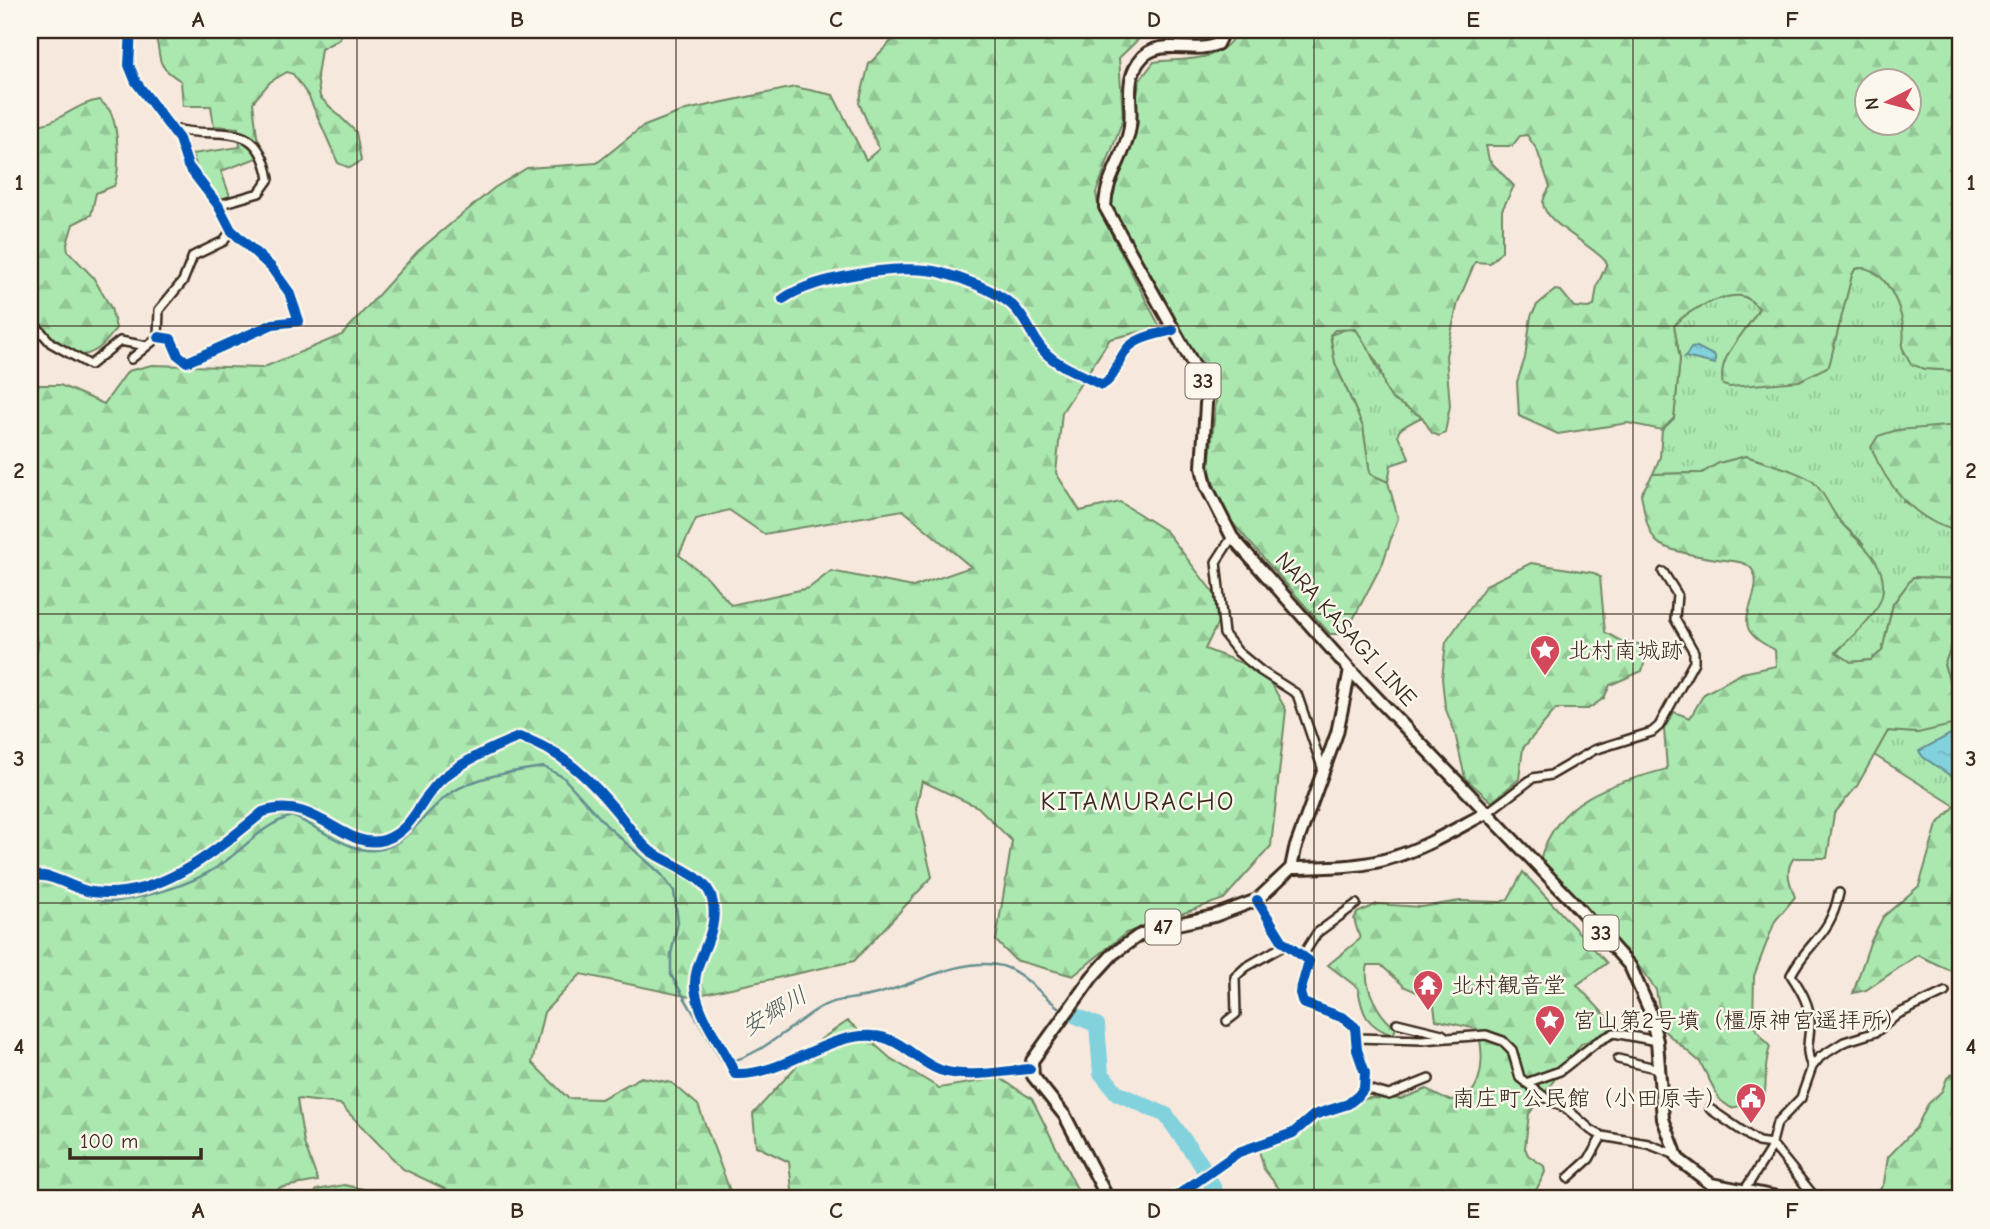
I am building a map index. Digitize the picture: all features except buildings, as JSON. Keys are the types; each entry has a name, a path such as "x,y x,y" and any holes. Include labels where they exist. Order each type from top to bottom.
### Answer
{"main road":[{"name":"NARA KASAGI LINE","path":"1224,30 1217,44 1208,48 1166,47 1143,56 1134,70 1130,90 1130,130 1106,187 1105,207 1114,228 1207,389 1208,414 1201,451 1204,477 1217,514 1232,537 1350,670 1488,812 1630,966 1643,990 1657,1041 1662,1119 1676,1155 1685,1166 1711,1184 1742,1195 1787,1199"},
{"path":"1350,670 1344,708 1294,849 1291,868 1337,867 1393,858 1488,812"},
{"name":"47","path":"1030,1069 1032,1061 1092,977 1113,954 1138,936 1214,916 1256,900 1291,868"},
{"path":"1030,1069 1065,1116 1108,1199"}],"street":[{"path":"131,30 129,65 136,82 173,129 188,166 218,205 231,230 277,276 289,292 299,321 274,324 187,362 178,355 171,339 158,337 131,359"},
{"path":"173,129 205,135 244,135 258,146 266,160 269,179 259,193 218,205"},
{"path":"158,337 159,310 183,281 193,256 224,241 231,230"},
{"path":"783,299 807,285 829,279 915,270 938,272 1012,304 1028,324 1040,347 1052,360 1102,385 1112,379 1126,350 1133,343 1173,330"},
{"path":"30,319 51,343 90,365 120,341 146,346"},
{"path":"1232,537 1216,562 1224,634 1238,652 1261,671 1297,694 1323,771"},
{"path":"1488,812 1533,778 1552,775 1594,750 1652,732 1659,726 1693,662 1694,652 1675,619 1677,594 1663,572"},
{"path":"30,877 47,876 89,892 112,893 143,886 187,870 263,812 278,807 298,808 369,843 386,840 402,831 443,778 472,759 519,737 532,740 566,761 613,806 648,849 702,883 710,891 714,914 711,934 695,984 698,1002 735,1074 750,1074 850,1038 874,1036 897,1043 940,1070 989,1072 1030,1069"},
{"path":"1812,1067 1806,1047 1810,1021 1804,996 1791,975 1799,958 1817,943 1829,925 1839,893"},
{"path":"1172,1199 1239,1152 1293,1133 1314,1115 1348,1104 1364,1088 1365,1073 1357,1050 1355,1027 1344,1018 1301,1000 1309,961 1285,944 1256,900"},
{"path":"1303,955 1317,933 1356,904"},
{"path":"1227,1021 1236,1014 1235,977 1246,967 1285,944"},
{"path":"1742,1195 1772,1144 1777,1123 1801,1098 1812,1067 1829,1049 1876,1032 1898,1014 1945,992"},
{"path":"1397,1023 1441,1034 1446,1038"},
{"path":"1526,1083 1560,1071 1597,1042 1614,1033 1657,1041"},
{"path":"1357,1038 1486,1035 1503,1041 1512,1050 1520,1078 1602,1136 1648,1144 1676,1155"},
{"path":"1618,1059 1659,1069"},
{"path":"1364,1088 1389,1095 1429,1079"},
{"path":"1710,1109 1758,1142 1772,1144 1814,1196 1813,1199"},
{"path":"1568,1178 1589,1159 1602,1136"},
{"path":"1101,1185 1101,1199"}],"green space":[{"path":"153,30 345,30 338,40 321,49 317,76 320,97 356,132 361,161 350,168 338,163 309,97 293,74 287,72 270,82 253,102 257,136 265,155 221,171 231,199 220,202 203,183 192,154 240,147 238,128 214,126 211,106 183,106 181,81 171,75 162,64"},
{"path":"902,30 1148,30 1119,58 1123,119 1096,193 1099,210 1160,327 1110,339 1062,412 1056,473 1080,511 1120,502 1166,531 1225,608 1205,649 1265,672 1286,710 1271,846 1224,899 1126,933 1073,976 1015,960 996,941 1012,841 978,807 922,781 916,809 932,877 854,961 690,997 581,974 544,1012 532,1063 568,1098 601,1099 641,1077 672,1083 698,1105 733,1199 466,1199 403,1169 340,1104 297,1099 304,1143 318,1181 279,1188 273,1199 30,1199 30,385 60,385 104,404 128,371 152,365 262,368 342,335 418,251 494,188 527,168 597,163 642,127 686,110 795,87 833,95 866,160 879,149 859,103 869,64","holes":["729,510 764,534 903,510 971,567 913,587 831,571 809,588 731,605 709,579 679,555 696,519"]},
{"path":"1237,30 1960,30 1960,371 1924,369 1911,364 1902,347 1903,323 1894,295 1877,274 1867,269 1855,269 1829,366 1799,381 1729,387 1723,385 1722,374 1728,354 1759,308 1745,297 1727,297 1696,309 1674,326 1680,359 1674,418 1662,430 1628,423 1558,434 1519,416 1517,382 1525,358 1531,316 1537,305 1555,290 1561,291 1574,307 1594,306 1597,286 1607,263 1560,226 1545,210 1543,201 1550,187 1537,150 1527,135 1520,136 1512,146 1486,146 1489,160 1514,186 1502,210 1502,251 1490,263 1475,262 1458,302 1446,356 1450,406 1445,433 1439,436 1432,433 1422,417 1392,399 1385,388 1380,368 1356,329 1335,330 1330,335 1335,363 1363,427 1370,474 1388,482 1398,518 1383,562 1348,629 1343,634 1330,634 1223,512 1209,468 1216,401 1110,212 1110,187 1138,124 1136,100 1140,80 1154,62 1202,57 1223,49"},
{"path":"100,100 110,111 115,129 118,150 116,179 114,186 96,193 91,215 73,224 67,244 68,251 93,277 111,308 116,328 99,348 88,354 75,356 30,319 30,125 49,122 81,105"},
{"path":"1868,267 1889,287 1899,307 1905,327 1904,353 1924,369 1960,371 1960,425 1940,428 1903,501 1928,518 1960,531 1960,579 1913,577 1893,604 1882,651 1871,660 1851,662 1836,653 1875,611 1863,543 1840,522 1813,482 1789,470 1746,456 1719,463 1702,473 1653,474 1660,457 1662,430 1674,418 1680,359 1674,326 1679,320 1717,300 1737,296 1747,298 1759,307 1753,320 1766,382 1799,381 1829,365 1852,275 1855,269"},
{"path":"1349,328 1361,333 1392,399 1422,417 1399,432 1409,459 1391,465 1388,482 1370,474 1363,427 1335,363 1330,335"},
{"path":"1960,425 1960,531 1930,520 1905,501 1885,475 1871,447 1878,436 1897,430"},
{"path":"1746,456 1788,469 1811,480 1838,519 1868,550 1879,568 1883,589 1877,607 1865,624 1836,652 1851,662 1871,660 1882,651 1893,604 1913,577 1960,579 1960,640 1953,642 1944,665 1960,710 1960,723 1918,733 1888,731 1857,786 1834,814 1827,858 1794,858 1791,863 1789,877 1795,897 1775,921 1754,976 1753,1025 1770,1047 1766,1062 1765,1094 1763,1101 1731,1108 1720,1100 1700,1062 1663,1030 1656,990 1637,964 1540,860 1548,839 1559,822 1573,808 1607,788 1667,769 1664,729 1674,712 1690,718 1704,694 1742,673 1776,666 1775,650 1754,637 1747,623 1756,582 1750,567 1741,562 1688,554 1661,545 1650,531 1641,494 1653,474 1702,473 1719,463"},
{"path":"1531,563 1594,573 1600,577 1605,632 1623,642 1644,645 1648,650 1642,671 1610,685 1604,698 1588,709 1556,709 1523,748 1519,779 1492,802 1465,778 1455,733 1445,707 1442,678 1446,642 1486,585"},
{"path":"1960,640 1960,710 1944,665 1953,642"},
{"path":"1960,710 1960,809 1874,755 1888,731 1918,733"},
{"path":"1955,806 1960,809 1960,971 1955,973 1918,955 1866,990 1853,993 1870,943 1883,917 1919,886 1937,825"},
{"path":"1523,872 1607,963 1577,985 1617,1028 1581,1044 1529,1114 1525,1148 1528,1155 1544,1166 1545,1172 1532,1199 1287,1199 1264,1169 1259,1150 1297,1136 1318,1117 1368,1098 1401,1099 1427,1089 1444,1098 1457,1100 1468,1096 1480,1074 1481,1044 1477,1029 1436,1020 1433,999 1405,987 1381,965 1368,965 1367,982 1378,1009 1396,1028 1393,1035 1367,1018 1358,988 1328,965 1360,939 1354,919 1357,913 1377,904 1421,907 1460,901 1501,902 1508,899"},
{"path":"848,1021 890,1058 939,1088 1000,1078 1032,1099 1082,1199 793,1199 789,1162 756,1146 753,1114 821,1039"},
{"path":"1960,1069 1960,1199 1874,1199 1884,1183 1888,1157 1916,1128 1928,1104 1942,1091 1947,1078"},
{"path":"344,1185 368,1190 382,1199 310,1199 317,1190"}],"water":[{"path":"1697,347 1715,356 1715,364 1685,357 1691,348"},
{"path":"1960,729 1960,782 1923,757 1919,751"}],"waterway":[{"name":"安郷川","path":"30,628 38,642 30,695"},
{"name":"安郷川","path":"30,883 52,884 107,901 146,895 203,876 265,829 292,816 351,846 375,850 400,841 440,801 461,787 496,775 544,767 563,777 607,826 661,874 674,891 678,922 671,954 671,975 723,1063 760,1049 823,1006 877,994 967,966 997,965 1014,971 1058,1007"},
{"name":"安郷川","path":"1074,1015 1097,1025 1101,1073 1117,1093 1166,1115 1201,1164 1219,1199"}],"cycle path":[{"path":"131,30 129,65 136,82 179,139 188,166 218,205 231,230 271,267 289,292 299,321 273,324 187,362 178,355 171,339 158,337"},
{"path":"783,299 815,284 859,274 904,269 939,272 997,294 1020,314 1045,352 1068,368 1102,385 1111,377 1131,345 1173,330"},
{"path":"30,877 46,876 92,892 117,893 140,889 185,870 263,812 282,809 299,810 356,838 370,842 384,840 403,829 443,778 479,755 519,737 545,748 570,764 603,795 650,851 695,877 709,891 714,912 713,923 698,966 695,987 706,1021 735,1074 770,1068 838,1041 873,1036 891,1040 931,1066 950,1073 997,1073 1030,1069"},
{"path":"1172,1199 1239,1152 1293,1133 1314,1115 1348,1104 1364,1088 1365,1073 1357,1050 1355,1027 1344,1018 1303,1003 1300,993 1309,961 1283,942 1257,900"}],"place":[{"name":"北村南城跡","path":"1545,677"},
{"name":"北村観音堂","path":"1428,1012"},
{"name":"宮山第2号墳（橿原神宮遥拝所）","path":"1550,1047"},
{"name":"南庄町公民館（小田原寺）","path":"1751,1125"}],"district":[{"name":"KITAMURACHO","path":"1138,802"}]}
